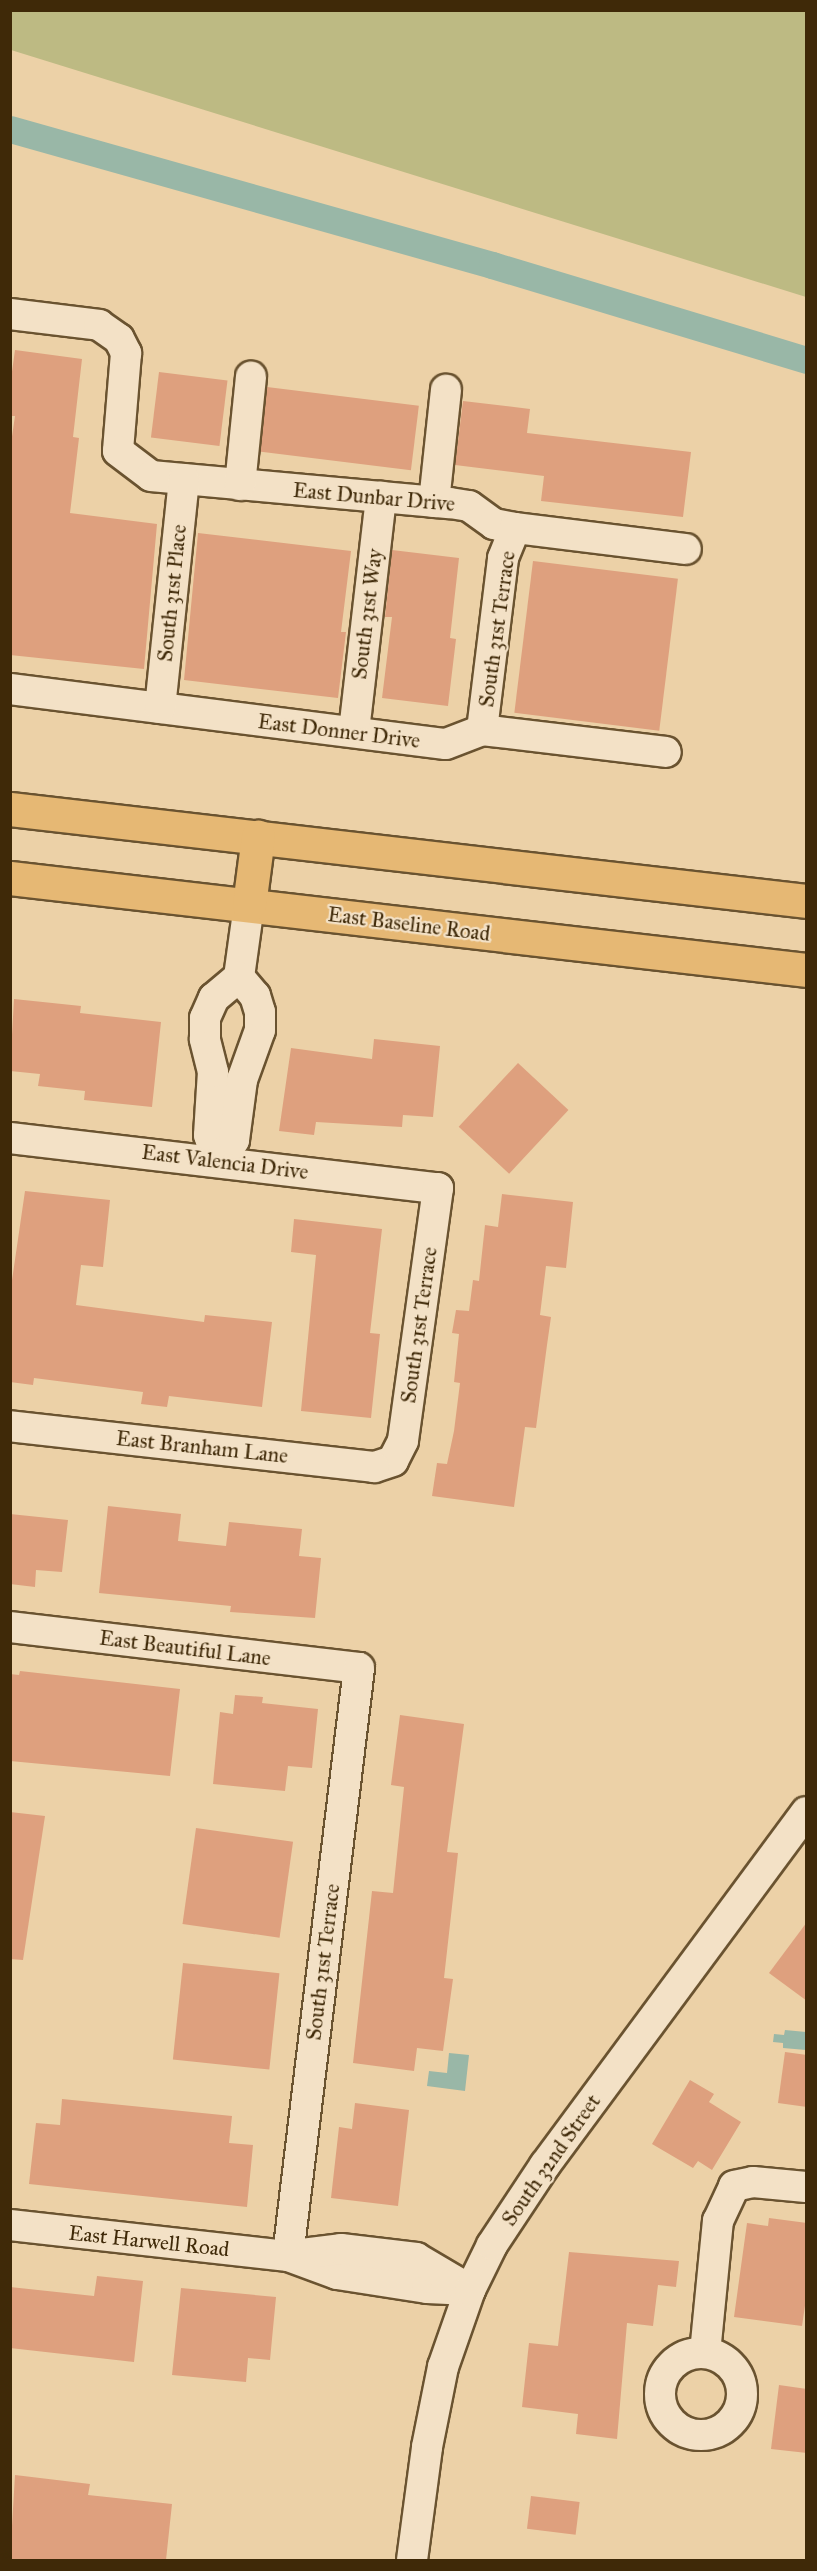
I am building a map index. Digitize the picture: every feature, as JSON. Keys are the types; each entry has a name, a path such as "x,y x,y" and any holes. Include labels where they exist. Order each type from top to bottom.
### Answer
{"main road":[{"path":"10,809 807,901"},
{"path":"249,905 258,837"},
{"name":"East Baseline Road","path":"10,878 807,970"}],"street":[{"name":"East Dunbar Drive","path":"10,314 99,325 119,339 126,353 118,451 130,463 151,476 469,506 495,524 515,528 686,549"},
{"path":"240,485 251,377"},
{"path":"434,502 446,390"},
{"name":"South 31st Place","path":"160,708 184,479"},
{"name":"South 31st Way","path":"354,731 381,497"},
{"name":"South 31st Terrace","path":"482,730 503,558 515,528"},
{"name":"East Donner Drive","path":"10,689 446,744 482,730 666,752"},
{"path":"217,1161 209,1135 213,1072 205,1039 205,1018 214,998 239,977 249,905"},
{"path":"217,1161 234,1140 242,1080 260,1030 260,1012 255,996 239,977"},
{"name":"East Valencia Drive","path":"10,1138 438,1188"},
{"name":"South 31st Terrace","path":"393,1461 403,1441 438,1188"},
{"name":"East Branham Lane","path":"10,1426 374,1467 393,1461"},
{"name":"East Beautiful Lane","path":"10,1628 359,1668"},
{"name":"South 31st Terrace","path":"288,2256 359,1668"},
{"name":"South 32nd Street","path":"412,2560 433,2408 446,2358 470,2290 519,2201 807,1812"},
{"path":"705,2353 718,2222 734,2186 753,2182 807,2187"},
{"name":"East Harwell Road","path":"10,2225 288,2256 337,2274 365,2265 427,2288 470,2290"}],"shaded area":[{"path":"10,11 806,11 806,297 11,50"},
{"path":"785,2030 806,2032 806,2050 783,2048 783,2043 773,2042 774,2034 784,2035"},
{"path":"449,2053 469,2055 465,2091 427,2086 429,2071 447,2073"}],"building":[{"path":"15,350 82,359 73,437 79,438 70,513 157,524 144,669 10,655 10,450 15,416 10,416 10,386"},
{"path":"159,372 227,380 219,446 151,438"},
{"path":"267,387 419,406 411,470 259,452"},
{"path":"463,401 530,409 527,433 691,452 683,517 541,501 544,476 455,465"},
{"path":"198,533 351,551 341,632 346,632 338,698 184,680"},
{"path":"392,550 459,558 450,638 456,639 448,706 382,698 392,617 385,617"},
{"path":"533,561 678,579 659,731 514,713"},
{"path":"14,999 81,1006 80,1013 161,1022 152,1107 84,1100 85,1091 38,1086 40,1074 10,1071"},
{"path":"374,1039 440,1046 433,1117 403,1115 402,1127 316,1122 314,1135 279,1131 291,1048 372,1059"},
{"path":"518,1063 568,1110 509,1174 459,1127"},
{"path":"25,1191 110,1200 103,1267 81,1265 76,1305 204,1322 205,1315 272,1322 262,1407 169,1396 167,1407 141,1404 143,1392 34,1378 33,1385 10,1382 10,1294"},
{"path":"502,1194 573,1202 566,1268 546,1266 540,1315 551,1317 536,1428 525,1427 514,1507 432,1496 437,1463 447,1464 454,1431 460,1383 454,1382 459,1334 452,1333 456,1310 469,1311 473,1280 479,1281 485,1225 498,1227"},
{"path":"294,1219 382,1229 370,1333 380,1334 371,1418 301,1411 316,1255 291,1252"},
{"path":"108,1506 181,1514 178,1541 226,1546 229,1522 302,1529 299,1556 321,1558 315,1618 230,1612 231,1606 99,1593"},
{"path":"10,1514 68,1520 62,1572 36,1570 35,1587 10,1584"},
{"path":"20,1671 180,1689 170,1776 10,1761 10,1674 19,1675"},
{"path":"235,1695 263,1697 262,1703 318,1709 312,1768 288,1766 285,1791 213,1784 220,1712 233,1714"},
{"path":"400,1715 464,1724 447,1852 458,1853 444,1978 453,1979 443,2051 417,2048 414,2071 353,2063 372,1891 393,1893 404,1787 391,1785"},
{"path":"10,1812 45,1816 23,1960 10,1959"},
{"path":"196,1828 293,1842 280,1938 183,1924"},
{"path":"807,1922 807,2001 769,1973"},
{"path":"183,1963 279,1973 269,2070 173,2059"},
{"path":"785,2052 807,2055 807,2107 778,2103"},
{"path":"690,2080 714,2094 709,2102 741,2122 712,2170 698,2161 693,2168 652,2144"},
{"path":"62,2099 232,2116 229,2143 253,2145 247,2207 29,2184 36,2123 60,2125"},
{"path":"355,2103 409,2110 398,2206 331,2198 339,2127 352,2129"},
{"path":"769,2218 807,2223 807,2292 802,2326 734,2317 747,2223 768,2226"},
{"path":"569,2252 679,2261 676,2287 658,2285 653,2326 627,2323 617,2439 576,2434 578,2414 522,2407 529,2343 558,2346"},
{"path":"97,2276 143,2281 134,2362 10,2348 10,2287 94,2296"},
{"path":"181,2288 276,2297 270,2360 248,2358 246,2382 172,2375"},
{"path":"779,2385 807,2389 807,2453 771,2449"},
{"path":"15,2475 90,2484 88,2495 172,2504 166,2560 10,2560"},
{"path":"531,2496 580,2502 576,2535 527,2529"}],"waterway":[{"path":"10,129 492,265 806,360"}]}
